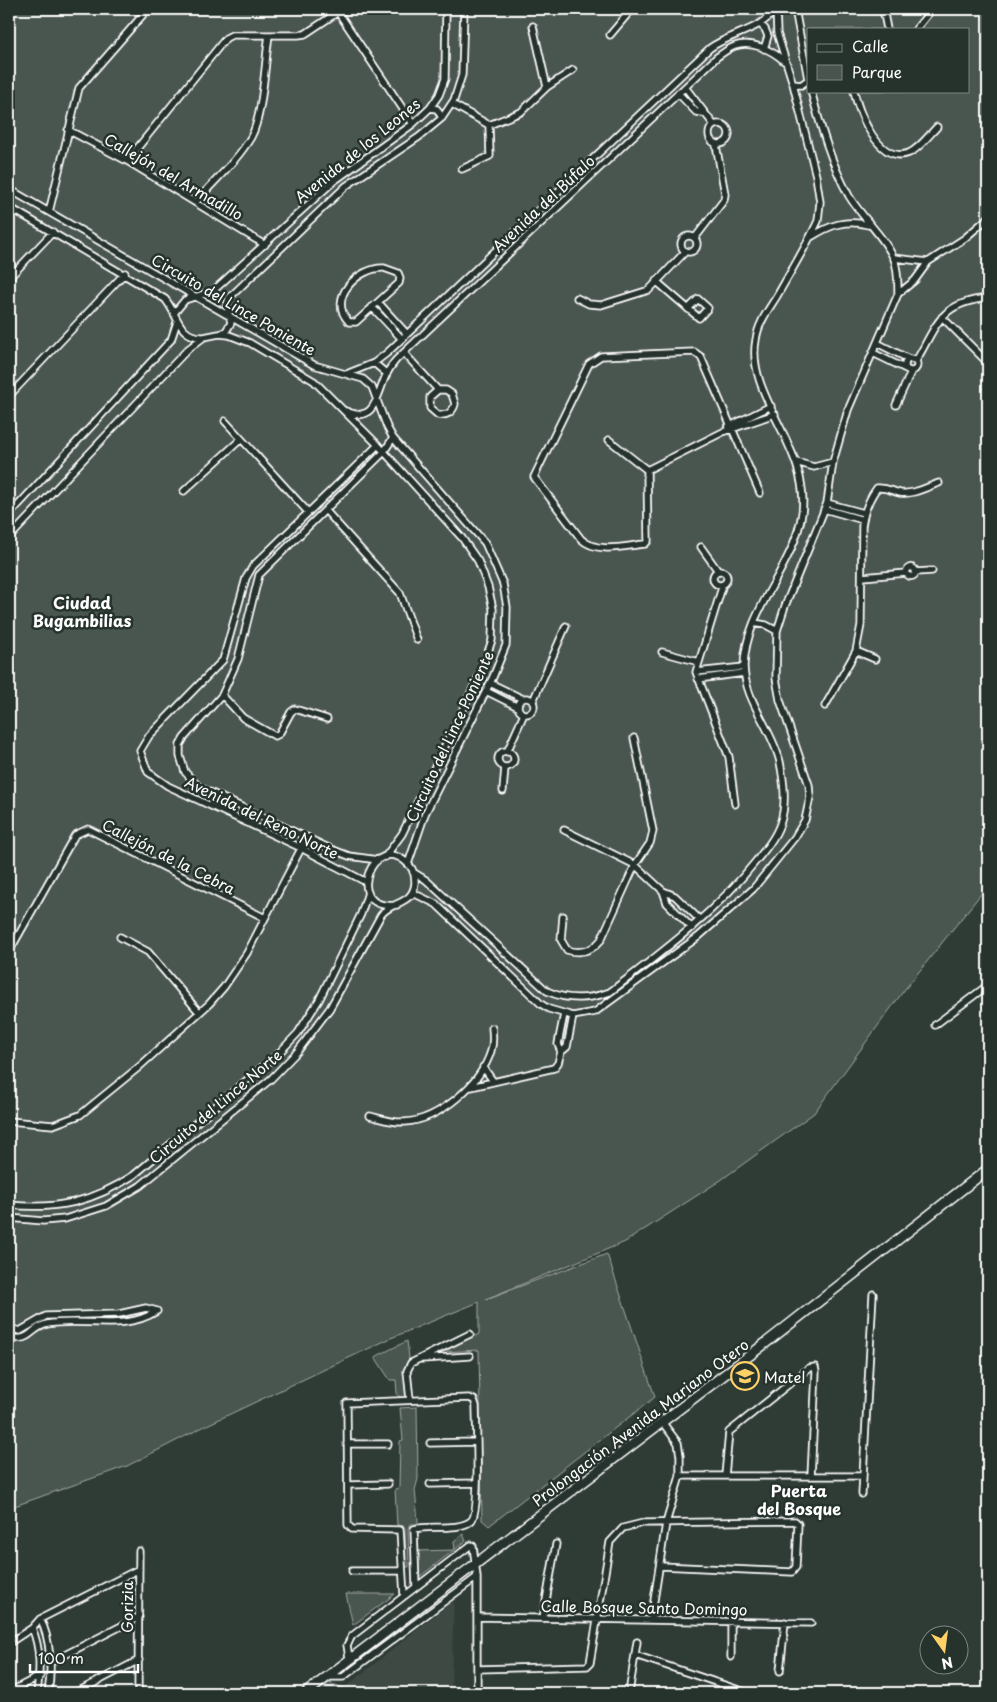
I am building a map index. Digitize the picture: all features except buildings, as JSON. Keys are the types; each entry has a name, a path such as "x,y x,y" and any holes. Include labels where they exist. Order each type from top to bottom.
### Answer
{"street":[{"path":"49,212 79,88 148,9"},
{"name":"Avenida de los Leones","path":"175,312 182,302 212,290 334,181 413,124 430,108 439,95 445,79 446,9"},
{"name":"Avenida de los Leones","path":"220,334 229,328 231,317 227,305 229,298 346,186 419,137 442,118 452,104 462,75 464,9"},
{"path":"610,35 632,9"},
{"path":"413,872 426,880 546,991 558,996 582,999 610,992 692,928 744,876 768,846 780,824 784,804 780,762 750,692 744,670 746,646 754,623 793,549 803,507 802,485 796,462 756,369 755,343 757,333 811,237 818,221 820,202 816,176 793,84 777,33 776,9"},
{"name":"Avenida del Búfalo","path":"348,374 374,364 402,339 710,48 722,40 769,19 776,9"},
{"path":"795,9 807,70"},
{"path":"883,9 887,28"},
{"path":"917,28 932,9"},
{"path":"127,161 226,38 232,35 305,34 337,11 413,124"},
{"path":"760,24 768,36 764,49"},
{"path":"533,26 547,88"},
{"path":"196,202 243,149 252,135 257,118 269,35"},
{"name":"Avenida del Búfalo","path":"377,402 387,374 404,353 717,56 734,46 745,44 764,49 777,55 785,62"},
{"path":"489,126 521,112 547,88 573,70"},
{"path":"793,84 801,85 807,81"},
{"path":"685,87 714,125 724,125 730,132 727,140 716,144"},
{"path":"811,92 827,146 850,198 894,258 898,294"},
{"path":"854,92 861,120 880,146 891,152 902,156 911,152 937,127"},
{"path":"678,93 696,112 703,113"},
{"path":"452,104 489,126"},
{"path":"430,108 437,109 442,118"},
{"path":"695,238 724,200 725,194 716,144 709,134 714,125"},
{"path":"462,169 490,156 489,126"},
{"name":"Callejón del Armadillo","path":"68,130 127,161 265,244"},
{"name":"Circuito del Lince Poniente","path":"9,189 314,365 363,379 372,387 393,438 485,542 503,584 507,607 506,645 490,683 425,814 408,864"},
{"name":"Circuito del Lince Poniente","path":"9,208 165,299 175,312"},
{"path":"537,213 544,220"},
{"path":"410,896 415,884 413,872 408,864 395,857 385,857 378,860 367,873 368,892 372,898 384,905 397,905 415,894 436,904 541,1004 573,1016 589,1014 605,1006 698,937 736,905 766,873 795,837 805,820 810,797 808,785 780,700 776,678 778,631 785,606 827,503 832,462 848,410 898,294 915,280 928,262 965,238 988,218"},
{"path":"811,237 832,225 852,222 868,225"},
{"path":"9,278 53,232"},
{"path":"686,251 681,245 684,238 688,236 695,238"},
{"path":"577,298 589,304 601,305 649,290 686,251 696,249 697,242 695,238"},
{"path":"894,258 928,262"},
{"path":"379,268 394,270 400,276 400,280 378,302 356,322 349,322 343,310 346,288 356,277 368,270 379,268"},
{"path":"9,396 125,274"},
{"path":"656,281 688,310"},
{"path":"873,353 908,370 916,369 916,361 942,317 962,302 988,298"},
{"path":"378,302 407,334"},
{"path":"372,307 402,339"},
{"path":"9,515 171,340 177,322 175,312"},
{"path":"942,317 988,363"},
{"path":"177,322 188,334 204,337 220,334"},
{"name":"Circuito del Lince Poniente","path":"220,334 250,343 314,381 378,445 383,453 462,538 478,561 488,587 493,610 492,640 482,670 402,834 385,857"},
{"path":"9,538 188,349 204,337"},
{"path":"877,343 916,361"},
{"path":"404,353 438,390 446,390 454,397 454,408 446,415 438,415 430,408 430,397 438,390"},
{"path":"647,470 648,541 645,544 600,548 590,546 581,539 534,477 589,364 594,358 601,356 698,353 702,357 760,493"},
{"path":"896,405 908,370 905,363 909,359"},
{"path":"374,364 387,374"},
{"path":"342,408 352,414 361,414 368,411 377,402"},
{"path":"647,470 771,406"},
{"path":"731,428 775,414"},
{"path":"225,421 240,440 307,511 378,445"},
{"path":"327,719 295,709 291,712 279,734 275,736 243,718 222,695 238,659 259,575 383,453 393,438"},
{"path":"184,491 240,440"},
{"path":"609,440 647,470"},
{"path":"796,462 814,467 832,462"},
{"path":"825,706 856,651 861,625 864,513 877,488 886,487 901,493 914,492 939,483"},
{"path":"827,503 864,513"},
{"path":"824,509 863,520"},
{"path":"326,510 400,594 417,640"},
{"name":"Avenida del Reno Norte","path":"307,511 257,561 250,571 223,660 142,744 140,752 148,772 168,786 301,848 366,882"},
{"path":"700,547 718,571"},
{"path":"863,577 906,573 910,568 916,572 932,570"},
{"path":"723,584 715,584 712,579 713,574 718,571 724,572 726,581 723,584 696,672 729,757 735,804"},
{"path":"754,623 766,625 778,631"},
{"path":"524,714 532,712 534,707 533,701 566,626"},
{"path":"856,651 875,659"},
{"path":"662,652 699,662"},
{"path":"696,672 744,670"},
{"path":"698,679 744,670"},
{"path":"490,683 523,699 533,701"},
{"path":"486,691 518,707 524,714"},
{"name":"Avenida del Reno Norte","path":"222,695 180,745 185,772 199,787 349,856 378,860"},
{"path":"518,707 523,699"},
{"path":"507,752 524,714"},
{"path":"563,916 562,940 567,950 583,952 594,947 600,940 635,865 650,843 653,831 634,738"},
{"path":"507,752 511,754 514,760 511,765 505,767 499,764 498,757 501,753 507,752"},
{"path":"503,791 505,767"},
{"path":"206,804 212,793"},
{"name":"Callejón de la Cebra","path":"9,952 74,835 88,829 265,918"},
{"path":"564,830 635,865 663,891 675,896 700,920"},
{"path":"9,1120 53,1125 80,1115 139,1067 200,1012 224,987 247,953 307,837"},
{"path":"663,891 667,903 692,928"},
{"name":"Circuito del Lince Norte","path":"9,1205 31,1208 72,1204 92,1198 114,1188 134,1175 271,1060 309,1019 361,914 368,892"},
{"name":"Circuito del Lince Norte","path":"9,1218 43,1221 65,1219 106,1206 140,1186 271,1078 297,1052 330,1008 381,915 387,909 397,905"},
{"path":"120,937 148,952 200,1012"},
{"path":"935,1024 988,985"},
{"path":"561,1052 558,1044 564,1014"},
{"path":"370,1116 396,1122 420,1120 437,1112 471,1087 554,1068 558,1063 561,1052 566,1046 573,1016"},
{"path":"471,1087 491,1051 492,1028"},
{"path":"483,1067 493,1081"},
{"name":"Prolongación Avenida Mariano Otero","path":"306,1693 349,1658 662,1422 988,1169"},
{"path":"862,1494 873,1294"},
{"path":"9,1328 20,1331 46,1316 94,1316 146,1308 157,1311 147,1317 121,1323 47,1324 29,1337 22,1339 9,1337"},
{"path":"410,1400 407,1371 411,1363 470,1334"},
{"path":"418,1359 470,1356"},
{"path":"725,1476 730,1432 809,1368 815,1367 811,1476"},
{"path":"404,1596 400,1530 349,1528 347,1403 469,1398 474,1400 477,1483 476,1516 471,1522 463,1525 416,1528 412,1531 416,1587"},
{"path":"651,1620 661,1566 666,1523 680,1476 678,1443 670,1430 662,1422"},
{"path":"430,1443 476,1442"},
{"path":"347,1444 388,1444"},
{"path":"680,1476 862,1476"},
{"path":"430,1484 477,1483"},
{"path":"348,1485 388,1484"},
{"path":"478,1669 587,1666 590,1663 610,1542 616,1534 630,1525 795,1521 798,1524 796,1567 792,1572 661,1566"},
{"path":"543,1618 556,1544"},
{"path":"349,1658 347,1645 352,1636 471,1545 473,1546 477,1577 478,1693"},
{"name":"Gorizia","path":"138,1693 139,1551"},
{"path":"9,1643 32,1628 40,1618 139,1569"},
{"path":"352,1572 402,1571"},
{"path":"326,1678 342,1677 477,1577"},
{"path":"49,1663 139,1617"},
{"name":"Calle Bosque Santo Domingo","path":"477,1617 811,1623"},
{"path":"40,1618 46,1632 51,1678 48,1693"},
{"path":"731,1621 731,1657"},
{"path":"780,1672 785,1622"},
{"path":"32,1628 38,1643 40,1676 37,1693"},
{"path":"629,1693 637,1642"},
{"path":"635,1655 748,1693"},
{"path":"75,1693 138,1660"},
{"path":"9,1692 40,1676"}],"shaded area":[{"path":"454,1600 451,1693 344,1693 344,1688"}],"green space":[{"path":"9,9 988,9 988,885 902,993 814,1113 721,1180 625,1242 486,1299 607,1254 655,1397 489,1526 482,1520 479,1350 443,1352 479,1334 479,1302 391,1338 209,1424 127,1466 9,1508"},
{"path":"407,1341 409,1358 406,1400 401,1400 397,1393 396,1380 390,1380 375,1357"},
{"path":"417,1407 418,1479 415,1490 418,1521 417,1524 411,1524 408,1528 409,1567 406,1567 405,1529 404,1526 397,1525 395,1489 399,1488 400,1441 403,1440 400,1408"},
{"path":"463,1534 466,1541 455,1550 454,1541"},
{"path":"454,1550 418,1578 417,1560 419,1564 416,1551"},
{"path":"346,1594 395,1594 353,1625"},
{"path":"329,1683 344,1688 344,1693 315,1693"}],"place":[{"name":"Matel","path":"745,1376"}],"district":[{"name":"Ciudad Bugambilias","path":"82,611"},
{"name":"Puerta del Bosque","path":"799,1499"}]}
